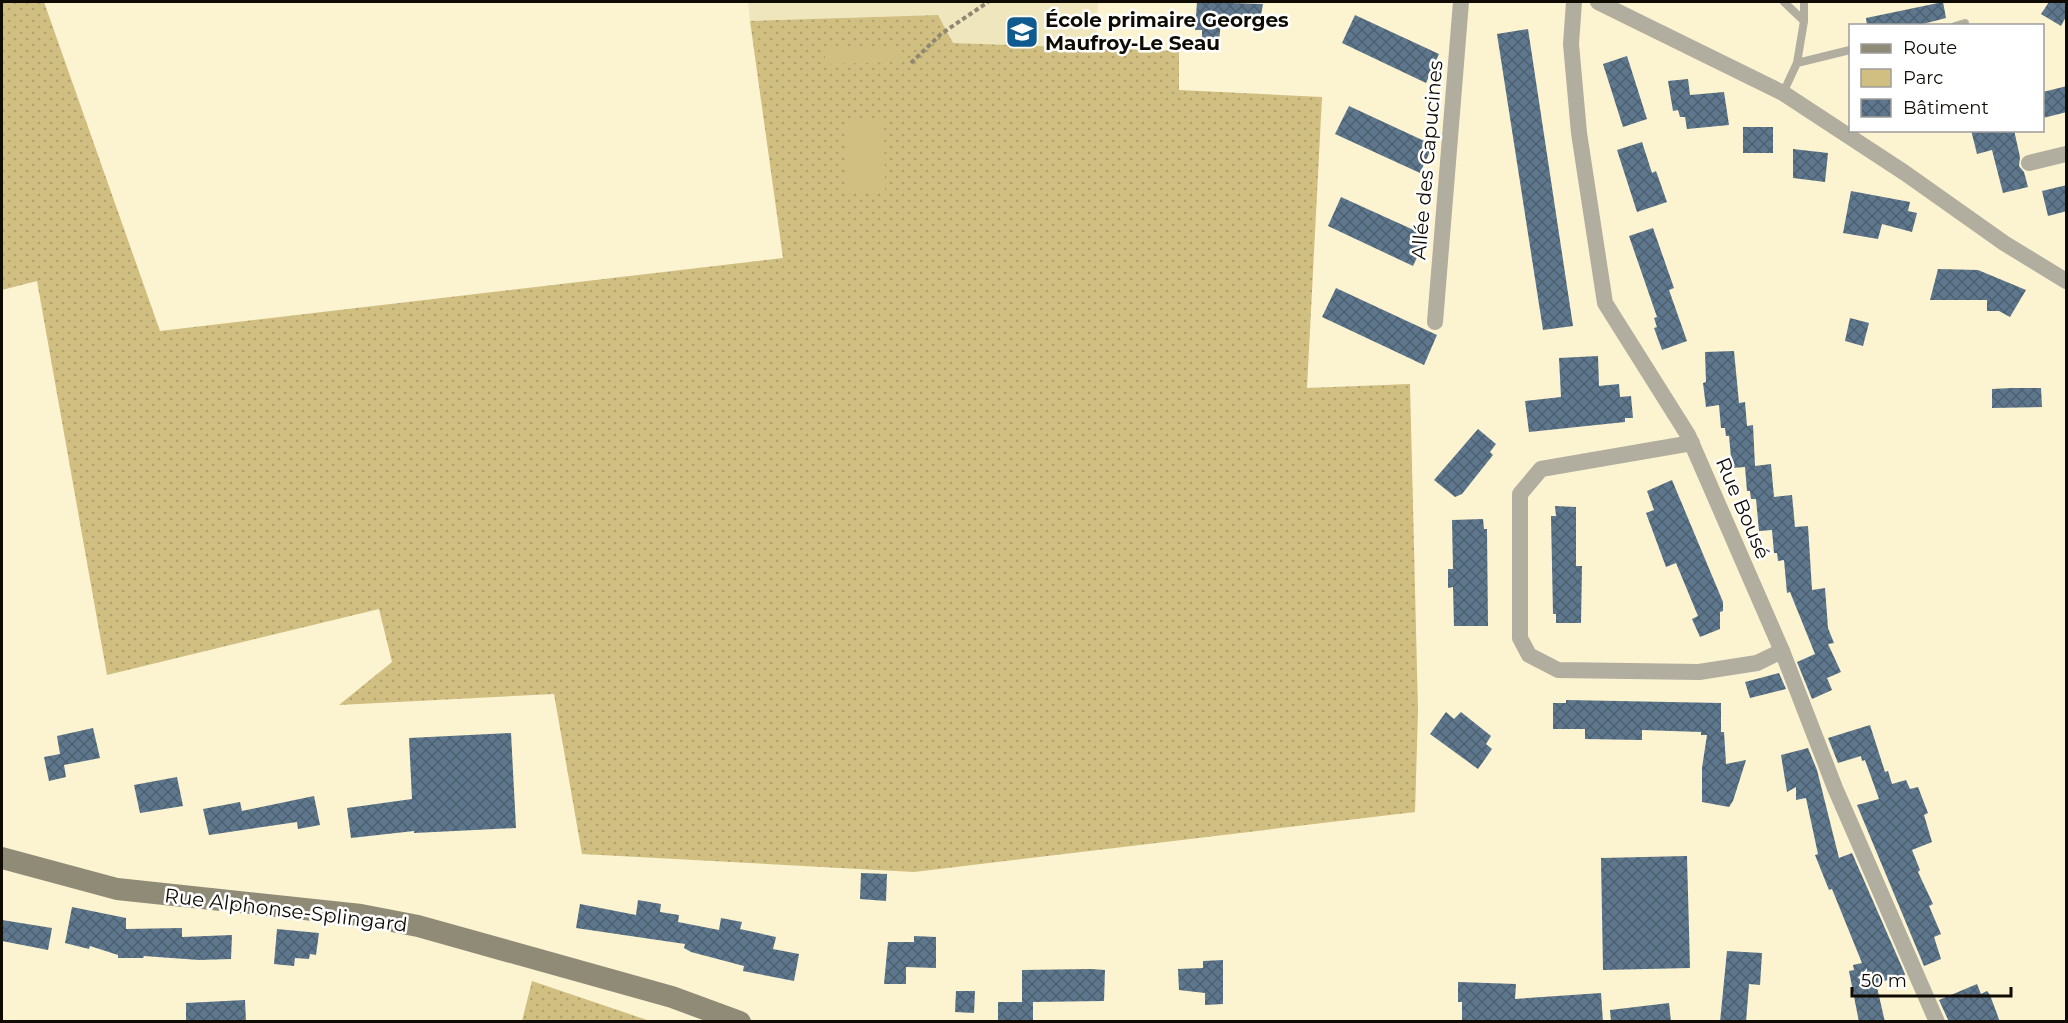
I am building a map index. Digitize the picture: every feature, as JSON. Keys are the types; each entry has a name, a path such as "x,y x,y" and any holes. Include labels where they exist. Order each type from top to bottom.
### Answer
{"street":[{"name":"Allée des Capucines","path":"1434,322 1461,2"},
{"name":"Rue Bousé","path":"1574,2 1571,44 1579,133 1605,303 1692,443 1782,651 1835,788 1937,1022"},
{"path":"1598,2 1784,93 1905,173 2004,243 2067,281"},
{"path":"2029,163 2067,154"},
{"path":"1692,443 1541,469 1520,494 1520,638 1529,655 1558,670 1699,672 1757,663 1782,651"},
{"name":"Rue Alphonse-Splingard","path":"2,858 60,876 117,889 361,915 418,926 672,998 740,1022"}],"lane":[{"path":"1784,2 1804,21"},
{"path":"1784,93 1797,63 1804,21 1804,2"},
{"path":"1797,63 1849,50"}],"path":[{"path":"911,63 941,34 988,2"}],"shaded area":[{"name":"École primaire Georges Maufroy-Le Seau","path":"748,2 1098,2 1096,48 953,43 937,15 750,21"}],"green space":[{"path":"2,2 44,2 160,331 783,258 750,21 938,15 953,43 1179,51 1179,90 1322,97 1307,388 1410,384 1418,711 1415,812 914,872 582,854 554,694 339,705 392,662 379,609 107,675 37,281 2,290"},
{"path":"902,48 902,62 825,64 825,50"},
{"path":"846,120 884,120 885,191 847,192"},
{"path":"532,981 650,1021 522,1021"}],"building":[{"path":"1197,2 1263,4 1259,26 1221,21 1219,42 1202,40 1202,30 1195,30"},
{"path":"1943,2 1946,18 1923,24 1867,24 1866,18"},
{"path":"2049,2 2067,2 2067,15 2061,26 2041,14"},
{"path":"1355,15 1439,54 1426,83 1342,43"},
{"path":"1528,29 1573,326 1543,330 1497,34"},
{"path":"1627,56 1647,119 1623,127 1603,64"},
{"path":"1688,79 1690,95 1724,92 1729,125 1687,129 1685,117 1680,117 1678,110 1673,111 1668,81"},
{"path":"2067,86 2067,112 2044,118 2044,92"},
{"path":"1349,106 1433,145 1420,173 1335,134"},
{"path":"1743,127 1773,127 1773,153 1743,153"},
{"path":"1972,132 2014,132 2020,157 2019,166 2024,172 2028,187 2003,193 1992,150 1977,154"},
{"path":"1642,142 1652,173 1656,171 1667,202 1637,212 1617,150"},
{"path":"1793,149 1828,153 1825,182 1793,178"},
{"path":"2067,185 2067,211 2048,216 2042,191"},
{"path":"1851,191 1910,202 1908,211 1917,213 1912,232 1882,224 1878,239 1843,233"},
{"path":"1341,197 1427,236 1413,266 1328,226"},
{"path":"1653,228 1674,288 1669,290 1687,341 1662,350 1654,328 1657,327 1654,318 1657,317 1629,236"},
{"path":"1938,269 1978,270 2026,290 2010,317 1999,311 1987,311 1987,300 1930,300"},
{"path":"1336,288 1437,335 1424,365 1322,317"},
{"path":"1850,318 1869,323 1863,346 1845,341"},
{"path":"1734,351 1739,403 1745,402 1747,426 1753,425 1755,466 1771,464 1774,497 1792,495 1795,527 1808,526 1812,590 1825,588 1828,628 1834,643 1828,644 1841,672 1827,678 1832,690 1812,699 1797,662 1815,654 1790,592 1787,593 1784,560 1778,561 1777,553 1774,553 1772,530 1759,531 1756,499 1751,499 1750,491 1747,491 1745,467 1732,468 1729,436 1726,436 1725,428 1721,428 1719,405 1706,407 1703,383 1706,382 1705,352"},
{"path":"1598,356 1599,386 1619,384 1620,397 1631,396 1633,418 1625,418 1625,422 1529,432 1525,401 1561,397 1559,358"},
{"path":"2041,388 2042,407 1992,408 1992,389"},
{"path":"1478,429 1496,444 1490,452 1493,455 1462,494 1455,497 1434,480"},
{"path":"1672,480 1723,602 1723,611 1720,612 1720,629 1700,637 1692,619 1698,616 1676,563 1666,567 1646,513 1654,510 1647,491"},
{"path":"1555,506 1576,507 1576,566 1582,566 1581,623 1556,623 1556,614 1553,614 1551,516 1556,516"},
{"path":"1483,519 1484,529 1487,529 1488,626 1454,626 1453,587 1448,588 1448,569 1453,569 1452,520"},
{"path":"1779,673 1786,689 1750,698 1745,682"},
{"path":"1566,700 1721,703 1721,732 1724,732 1726,764 1746,760 1733,801 1729,807 1702,802 1702,768 1707,735 1701,735 1701,732 1642,730 1642,740 1585,739 1585,729 1553,729 1553,703 1566,703"},
{"path":"1446,712 1454,719 1461,712 1491,736 1486,744 1492,749 1478,769 1430,734"},
{"path":"1870,725 1885,772 1888,771 1892,784 1906,780 1910,789 1918,787 1928,813 1924,815 1932,842 1912,850 1920,870 1918,872 1933,904 1929,906 1941,934 1934,937 1941,959 1924,966 1857,805 1879,799 1865,760 1862,761 1861,756 1838,763 1828,738"},
{"path":"93,728 100,758 64,765 66,777 49,781 44,757 60,754 57,736"},
{"path":"511,733 516,828 414,833 414,831 351,838 347,808 412,799 409,738"},
{"path":"1808,748 1817,770 1839,858 1852,853 1905,974 1876,983 1885,1022 1859,1022 1849,971 1854,970 1853,965 1862,963 1832,889 1829,890 1815,855 1818,854 1806,798 1796,800 1796,787 1787,792 1781,755"},
{"path":"177,777 183,806 140,813 134,785"},
{"path":"314,796 320,825 298,829 297,822 209,835 203,809 240,802 242,811"},
{"path":"1687,856 1690,968 1603,970 1601,858"},
{"path":"861,873 887,874 886,901 860,899"},
{"path":"638,900 661,904 660,912 679,915 678,922 719,930 721,918 742,922 740,929 776,937 773,949 799,954 794,981 743,971 744,966 691,952 684,948 685,944 576,928 580,904 636,915"},
{"path":"72,907 126,918 126,929 182,928 182,937 232,935 231,959 199,960 144,956 143,958 118,958 118,955 90,946 89,949 65,943"},
{"path":"2,920 52,928 48,950 2,941"},
{"path":"277,929 319,933 316,955 310,954 309,959 295,958 294,966 274,964"},
{"path":"914,936 936,937 936,968 906,967 906,984 884,984 888,942 914,942"},
{"path":"1727,951 1762,953 1760,985 1749,984 1746,1022 1720,1022"},
{"path":"1223,960 1223,1004 1205,1005 1205,993 1179,990 1178,969 1203,968 1203,961"},
{"path":"1022,970 1105,970 1104,1001 1033,1002 1033,1022 998,1022 998,1002 1022,1002"},
{"path":"1458,982 1516,984 1515,999 1601,993 1603,1022 1462,1022 1462,1002 1458,1002"},
{"path":"1977,984 1981,994 1987,991 1990,995 2000,1022 1949,1022 1939,1000"},
{"path":"956,991 975,991 974,1013 955,1012"},
{"path":"245,1000 246,1022 186,1022 186,1003"},
{"path":"1669,1003 1671,1022 1611,1022 1610,1010"}],"place":[{"name":"École primaire Georges Maufroy-Le Seau","path":"1022,32"}]}
